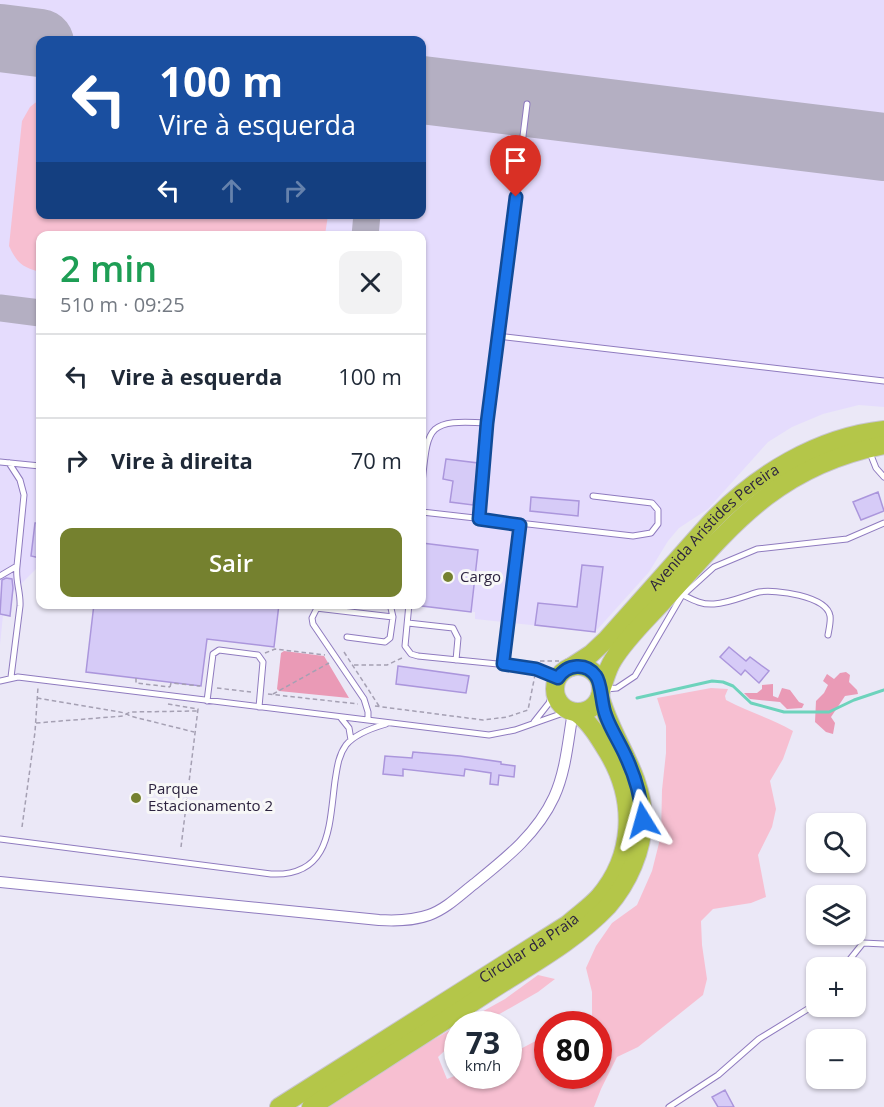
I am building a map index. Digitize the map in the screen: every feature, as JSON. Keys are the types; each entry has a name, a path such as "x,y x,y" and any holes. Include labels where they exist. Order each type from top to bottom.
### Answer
{"highway":[{"name":"Avenida Aristides Pereira","path":"561,678 607,639 711,522 748,487 787,463 816,449 836,441 884,430"},
{"name":"Avenida Aristides Pereira","path":"601,693 614,658 728,529 764,497 813,467 876,447"},
{"path":"585,667 598,678 601,693 589,710 573,712 558,702 561,678 585,667"},
{"name":"Circular da Praia","path":"311,1107 544,957 595,918 621,889 630,872 641,836 643,820 641,799 636,779 607,719 601,693"},
{"name":"Circular da Praia","path":"279,1107 568,924 598,898 610,883 628,835 627,802 623,784 610,757 589,725 573,712"}],"street":[{"path":"0,882 379,920 399,921 430,914 450,904 509,855 548,810 562,774 573,712"}],"lane":[{"path":"479,519 487,423 527,104"},
{"path":"498,336 884,381"},
{"path":"426,449 431,433 448,423 458,421 487,423"},
{"path":"876,447 876,468 884,477"},
{"path":"0,462 36,466"},
{"path":"9,463 20,480 24,495 16,577 21,595 11,678"},
{"path":"426,512 520,525 633,536 651,533 658,524 658,510 652,503 593,496"},
{"path":"601,693 617,688 635,676 683,595 714,567 757,549 847,539 884,523"},
{"path":"503,664 520,525"},
{"path":"0,576 17,566"},
{"path":"683,595 703,604 714,604 767,591 793,594 814,600 827,610 830,615 828,634"},
{"path":"316,609 312,618 313,624 364,699 368,720"},
{"path":"338,609 393,617"},
{"path":"347,637 385,642 390,638 393,617 391,609"},
{"path":"409,609 405,646 411,654 536,669 561,678 544,711 533,723"},
{"path":"408,623 453,628 458,638 456,660"},
{"path":"207,701 213,654 216,651 258,655 263,662 259,707"},
{"path":"1,679 38,680 489,735 503,734 573,712"},
{"path":"341,717 350,728 351,740"},
{"path":"0,839 271,874 290,874 312,862 322,848 329,827 342,751 351,740 375,727 391,723"},
{"path":"852,957 863,943 884,944"},
{"path":"669,1107 718,1075 759,1039 806,1010"}],"path":[{"path":"258,655 275,649 328,656"},
{"path":"344,652 380,707"},
{"path":"353,665 387,665 411,654"},
{"path":"272,694 332,662"},
{"path":"22,827 36,723 38,680"},
{"path":"355,697 360,705"},
{"path":"37,698 127,714 195,732"},
{"path":"36,723 127,714 197,713 181,847"}],"shaded area":[{"path":"0,0 884,0 884,407 859,405 823,414 792,427 768,442 708,509 679,528 649,572 595,632 475,619 475,612 426,607 426,231 36,231 36,569 13,592 10,616 3,615 0,645"},
{"path":"36,102 36,219 327,219 326,231 36,231 36,271 29,268 21,264 9,246 22,121 30,107"},
{"path":"284,651 324,656 349,698 279,691 277,689 281,653"},
{"path":"846,672 850,675 849,682 858,694 845,696 831,717 835,723 833,734 826,732 815,722 816,701 828,685 823,681 827,674 834,679 840,673"},
{"path":"773,684 773,696 778,698 782,688 790,690 799,702 804,704 802,708 787,709 780,702 750,699 744,693 757,693 762,689 762,685"},
{"path":"711,688 728,689 726,700 793,731 783,759 770,781 776,809 772,827 758,855 766,897 751,903 713,909 701,921 707,979 703,995 638,1047 617,1057 612,1067 612,1011 592,1011 592,992 586,968 596,946 612,923 637,905 652,871 661,835 666,753 666,726 657,698"},
{"path":"538,975 555,979 538,992 505,1011 483,1011 505,999"},
{"path":"444,1034 444,1051 438,1057 444,1072 444,1089 522,1089 522,1048 534,1042 534,1089 601,1089 594,1107 323,1107 347,1090"}],"building":[{"path":"446,459 478,463 473,505 450,502 453,481 443,479"},
{"path":"878,492 884,511 861,520 853,502"},
{"path":"531,497 579,501 578,516 530,511"},
{"path":"35,523 36,523 36,557 31,556"},
{"name":"Cargo","path":"426,544 478,550 471,612 426,606"},
{"path":"582,565 603,567 595,632 535,625 538,603 577,607"},
{"path":"12,579 13,588 10,616 0,614 2,580"},
{"path":"93,609 278,609 274,647 207,639 201,686 86,672"},
{"path":"729,647 746,661 750,657 769,671 759,683 745,670 741,675 720,657"},
{"path":"398,666 469,676 466,693 396,684"},
{"path":"413,752 501,762 501,764 515,766 514,777 499,775 498,785 490,784 491,773 465,769 464,776 403,769 403,776 383,774 385,756 412,758"},
{"path":"725,1090 734,1107 718,1107 712,1097"}],"waterway":[{"path":"637,698 712,681 733,686 751,703 784,712 829,712 854,700 884,690"}],"taxiway":[{"path":"365,231 367,219"},
{"path":"0,308 36,312"}],"runway":[{"path":"0,38 36,42"},
{"path":"426,90 884,147"}],"place":[{"name":"Cargo","path":"448,577"},
{"name":"Parque Estacionamento 2","path":"136,798"}],"route":[{"path":"516,197 487,423 479,519 520,525 503,664 536,669 558,678 565,670 578,666 590,669 594,673 600,684 600,696 607,719 636,779 643,820"}]}
